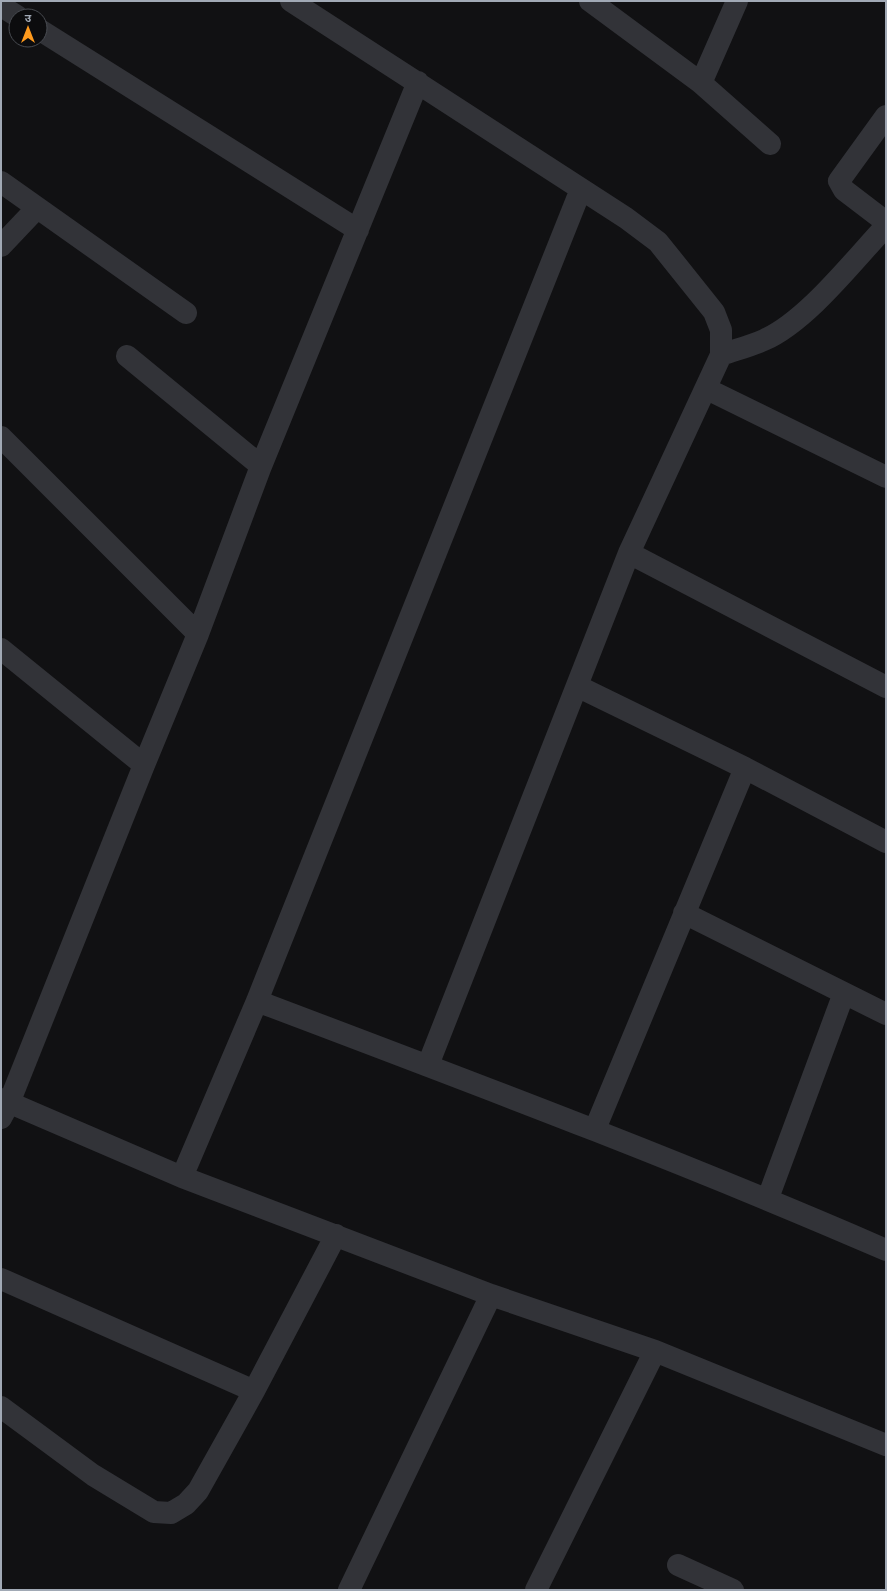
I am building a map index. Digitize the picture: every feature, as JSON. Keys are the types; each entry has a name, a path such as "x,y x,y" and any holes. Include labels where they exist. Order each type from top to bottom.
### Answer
{"street":[{"path":"291,1 581,188 626,218 658,242 714,312 721,330 721,355 630,553 428,1065"},
{"path":"590,1 700,83 770,144"},
{"path":"700,83 737,1"},
{"path":"48,35 358,230"},
{"path":"418,82 261,466 198,634 4,1107 491,1295 655,1351 886,1445"},
{"path":"886,116 839,180 844,190 886,222"},
{"path":"1,182 186,313"},
{"path":"182,1177 257,1001 581,188"},
{"path":"1,246 37,208"},
{"path":"721,355 764,340 788,325 810,307 886,226"},
{"path":"127,356 261,466"},
{"path":"706,389 886,477"},
{"path":"1,437 198,634"},
{"path":"630,553 886,686"},
{"path":"1,649 144,765"},
{"path":"577,686 746,768 886,842"},
{"path":"595,1129 684,913 746,768"},
{"path":"684,913 886,1014"},
{"path":"768,1198 844,993"},
{"path":"257,1001 595,1129 768,1198 886,1250"},
{"path":"1,1407 93,1475 154,1512 171,1513 186,1504 198,1491 254,1391 336,1235"},
{"path":"1,1279 254,1391"},
{"path":"349,1590 491,1295"},
{"path":"536,1590 655,1351"},
{"path":"678,1566 733,1590"}]}
